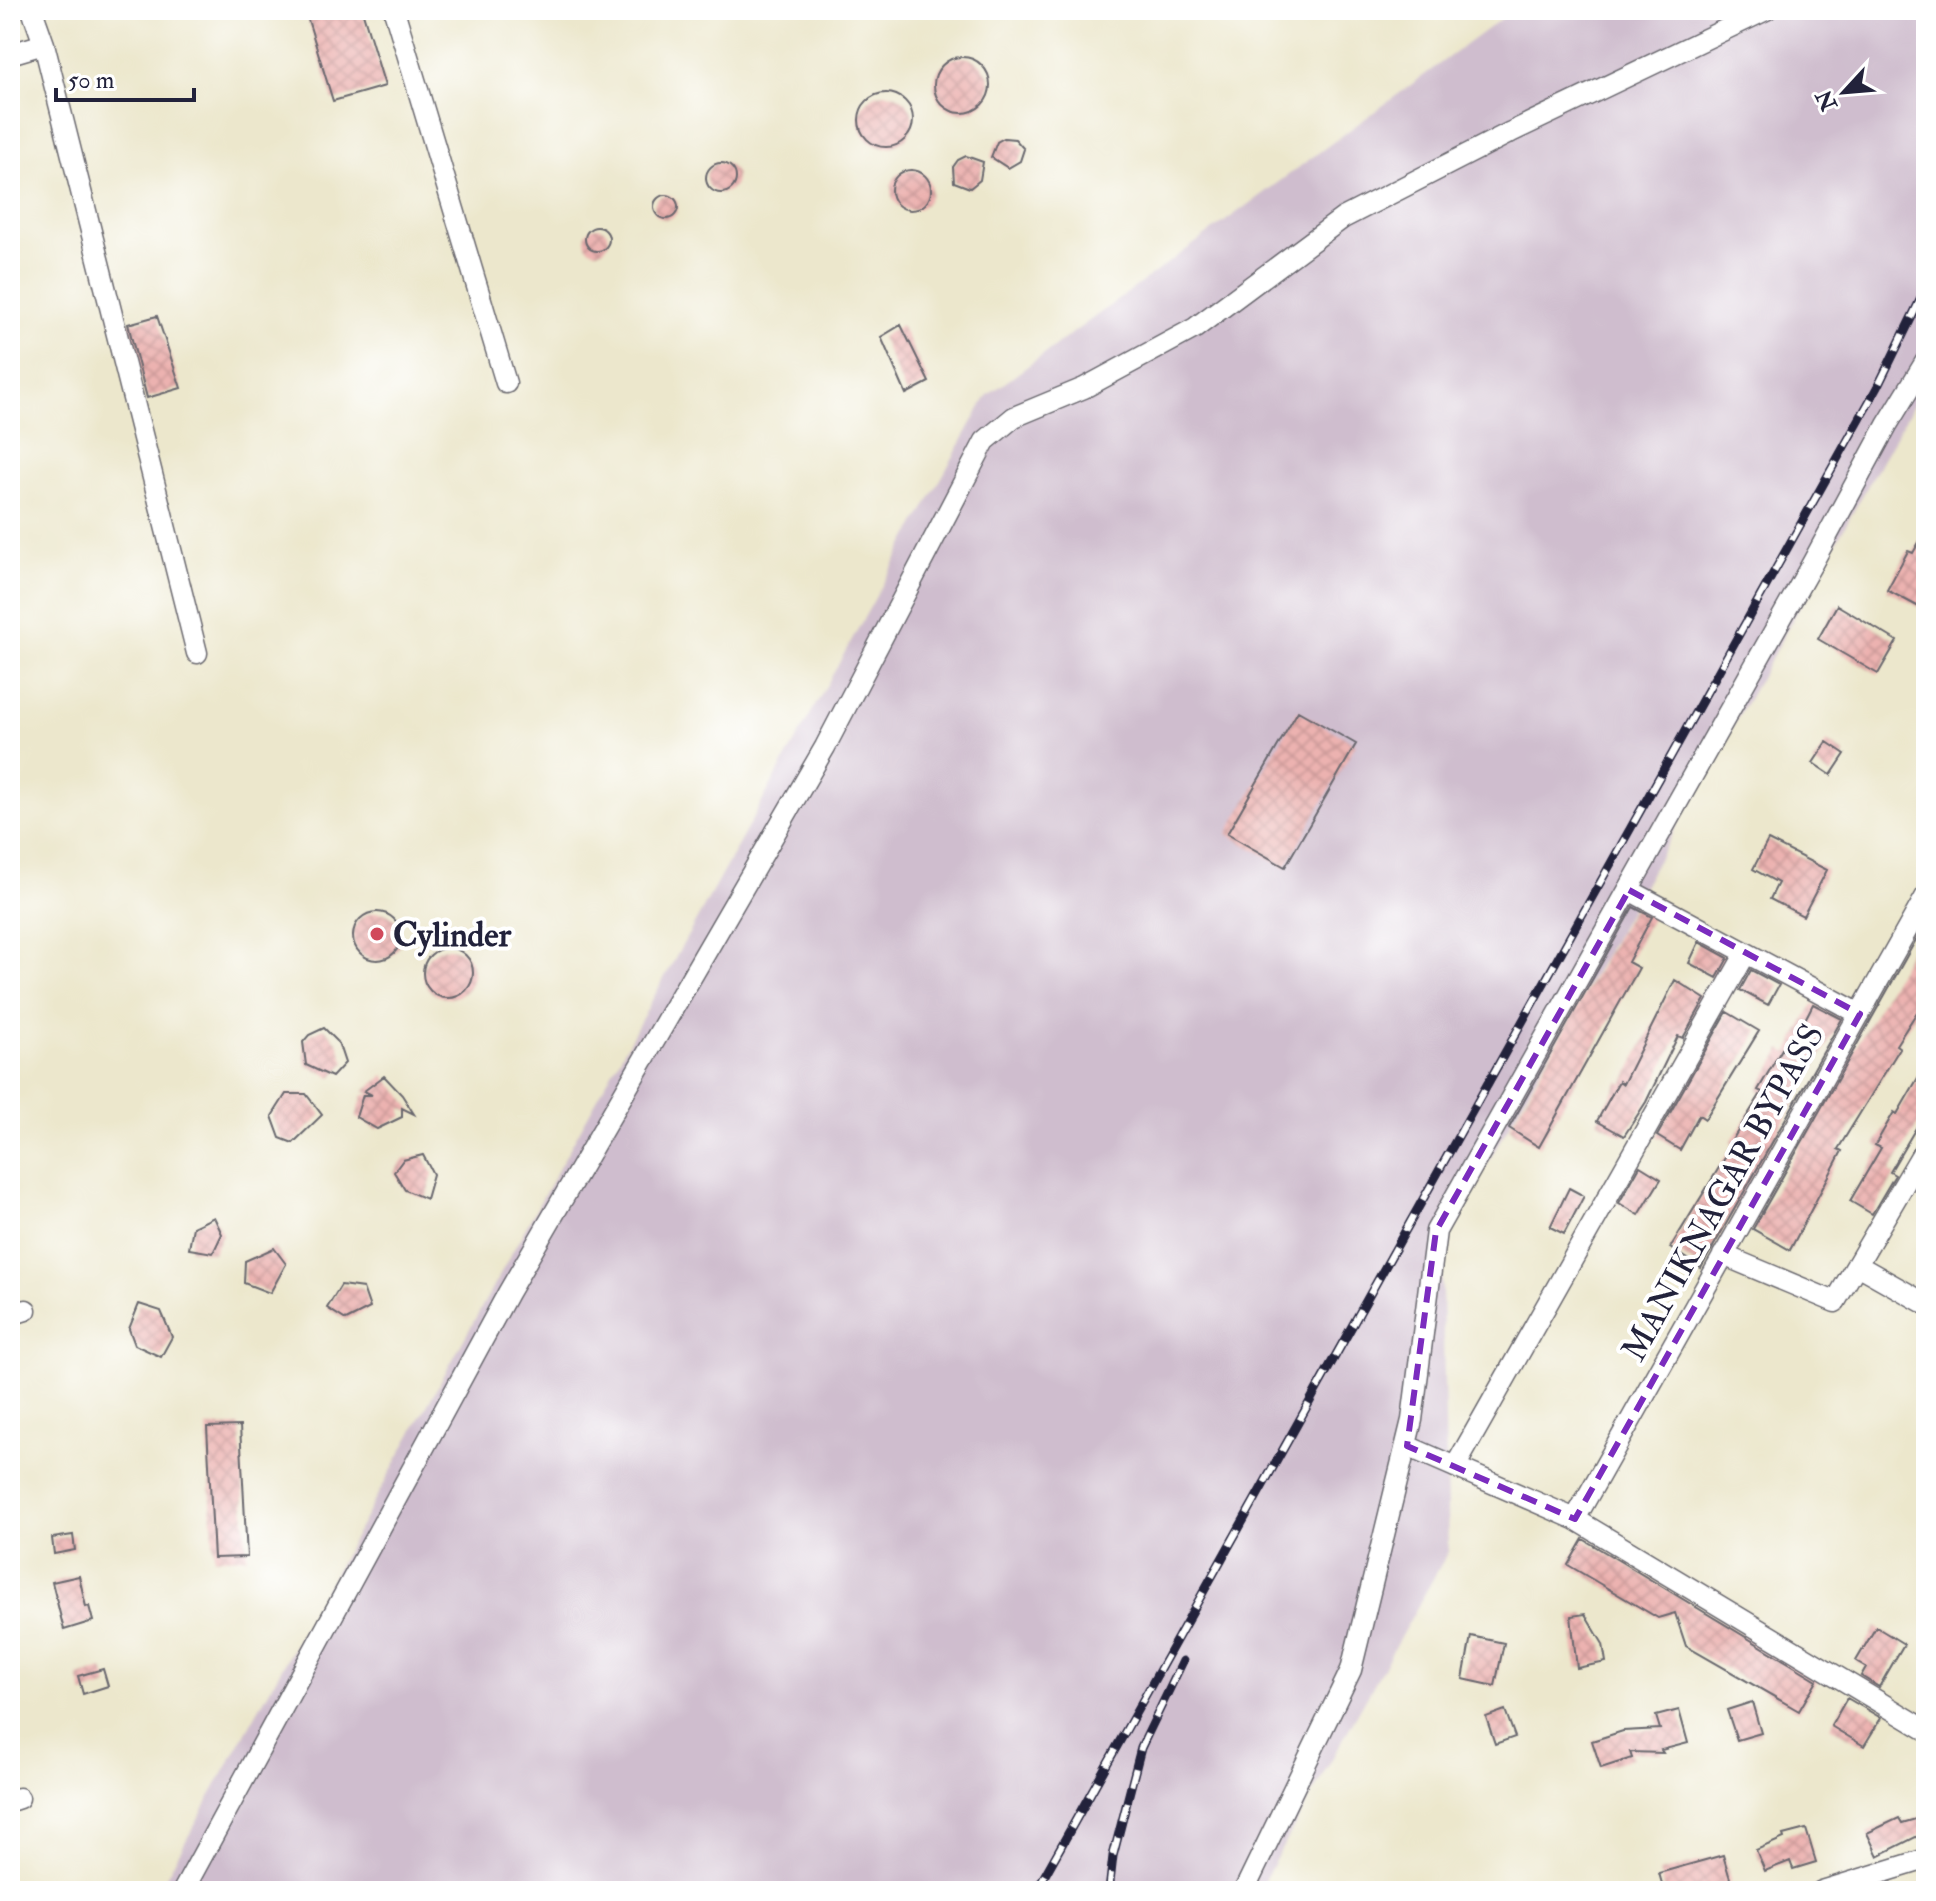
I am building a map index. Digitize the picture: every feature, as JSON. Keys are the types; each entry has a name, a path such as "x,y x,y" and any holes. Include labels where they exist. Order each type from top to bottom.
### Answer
{"street":[{"path":"32,10 44,44 197,653"},
{"path":"394,10 506,383"},
{"path":"183,1891 508,1293 825,747 985,441 1014,417 1084,388 1195,328 1343,218 1511,132 1766,10"},
{"path":"10,54 44,44"},
{"path":"1244,1891 1351,1670 1407,1446 1436,1231 1887,425 1926,361"},
{"path":"1629,890 1860,1014"},
{"name":"MANIKNAGAR BYPASS","path":"1575,1519 1926,896"},
{"path":"1455,1467 1746,953"},
{"path":"1723,1255 1835,1302 1926,1147"},
{"path":"1857,1265 1926,1304"},
{"path":"1407,1446 1575,1519 1926,1730"},
{"path":"1822,1891 1926,1859"}],"highlighted area":[{"path":"1629,890 1860,1014 1575,1519 1407,1446 1436,1231"}],"shaded area":[{"path":"1513,10 1926,10 1926,382 1441,1246 1448,1552 1258,1891 158,1891 987,396"}],"building":[{"path":"305,10 362,10 385,86 333,101"},
{"path":"962,57 982,65 990,85 982,105 962,113 942,105 934,85 942,65"},
{"path":"886,93 905,101 913,120 905,139 886,147 867,139 859,120 867,101"},
{"path":"1004,138 1015,139 1024,149 1020,161 1008,168 991,157 997,142"},
{"path":"966,156 983,162 980,180 970,188 954,182 953,167"},
{"path":"721,163 732,167 736,178 732,189 721,193 710,189 706,178 710,167"},
{"path":"911,170 925,176 931,190 925,204 911,210 897,204 891,190 897,176"},
{"path":"661,195 671,195 678,202 678,212 671,219 661,219 654,212 654,202"},
{"path":"597,227 606,230 609,239 606,248 597,251 588,248 585,239 588,230"},
{"path":"157,316 181,388 147,398 128,324"},
{"path":"901,325 929,382 906,394 881,337"},
{"path":"1926,530 1926,597 1921,608 1887,590 1908,551 1913,553"},
{"path":"1837,605 1897,641 1878,674 1818,639"},
{"path":"1298,711 1356,744 1285,867 1227,834"},
{"path":"1827,742 1845,754 1831,775 1813,763"},
{"path":"1768,840 1827,870 1803,916 1770,899 1778,883 1753,869"},
{"path":"1633,907 1652,917 1628,962 1639,968 1539,1147 1509,1128"},
{"name":"Cylinder","path":"377,912 394,919 401,936 394,953 377,960 360,953 353,936 360,919"},
{"path":"1926,922 1926,998 1896,1045 1900,1048 1838,1149 1842,1151 1790,1250 1753,1229"},
{"path":"1699,942 1728,958 1717,978 1689,963"},
{"path":"448,948 465,956 473,973 465,990 448,998 431,990 423,973 431,956"},
{"path":"1751,970 1779,985 1768,1005 1740,990"},
{"path":"1675,980 1705,999 1683,1038 1678,1036 1646,1102 1624,1136 1597,1121 1619,1081 1623,1084"},
{"path":"1813,1004 1842,1019 1701,1268 1670,1248 1734,1143 1731,1142 1762,1092 1758,1090 1782,1049 1788,1053"},
{"path":"1727,1012 1759,1031 1705,1119 1699,1115 1680,1150 1657,1136"},
{"path":"324,1028 338,1042 345,1063 332,1077 306,1065 303,1042 309,1035"},
{"path":"1926,1064 1926,1111 1890,1172 1895,1175 1872,1214 1850,1201 1881,1148 1875,1145"},
{"path":"384,1076 414,1114 402,1108 402,1117 377,1129 356,1117 363,1095 372,1095 364,1091"},
{"path":"286,1094 306,1094 322,1115 293,1143 280,1138 272,1116"},
{"path":"423,1155 433,1174 426,1199 405,1190 394,1172 403,1160"},
{"path":"1640,1166 1661,1179 1639,1215 1619,1203"},
{"path":"1569,1188 1584,1196 1564,1234 1550,1227"},
{"path":"214,1217 222,1234 213,1253 189,1249 193,1227"},
{"path":"274,1248 286,1264 270,1293 244,1283 245,1261"},
{"path":"341,1285 363,1288 370,1308 346,1320 327,1308"},
{"path":"139,1304 161,1311 172,1337 161,1357 135,1345 129,1329"},
{"path":"240,1426 247,1557 214,1558 207,1427"},
{"path":"73,1535 75,1550 54,1554 52,1538"},
{"path":"1583,1539 1817,1680 1799,1711 1686,1646 1675,1613 1658,1618 1568,1565"},
{"path":"79,1576 86,1607 89,1606 93,1621 64,1630 52,1582"},
{"path":"1585,1614 1603,1644 1606,1662 1577,1668 1571,1616"},
{"path":"1876,1627 1904,1644 1879,1687 1861,1676 1866,1667 1856,1661"},
{"path":"1471,1636 1504,1643 1495,1686 1463,1679"},
{"path":"103,1669 108,1686 83,1694 78,1676"},
{"path":"1847,1698 1881,1718 1864,1746 1831,1726"},
{"path":"1752,1702 1761,1733 1737,1740 1727,1710"},
{"path":"1505,1710 1515,1737 1495,1744 1486,1717"},
{"path":"1679,1710 1688,1743 1661,1750 1663,1753 1630,1752 1632,1758 1601,1768 1592,1741 1623,1731 1660,1729 1656,1716"},
{"path":"1926,1816 1926,1832 1878,1856 1867,1833 1899,1818 1902,1823"},
{"path":"1806,1829 1816,1862 1793,1869 1790,1861 1765,1871 1756,1850 1784,1838 1783,1835"},
{"path":"1723,1855 1731,1882 1699,1891 1664,1891 1659,1873"}],"railway":[{"path":"1036,1891 1878,386 1926,288"},
{"path":"1109,1891 1113,1856 1141,1748 1183,1661"}],"place":[{"name":"Cylinder","path":"377,934"}]}
